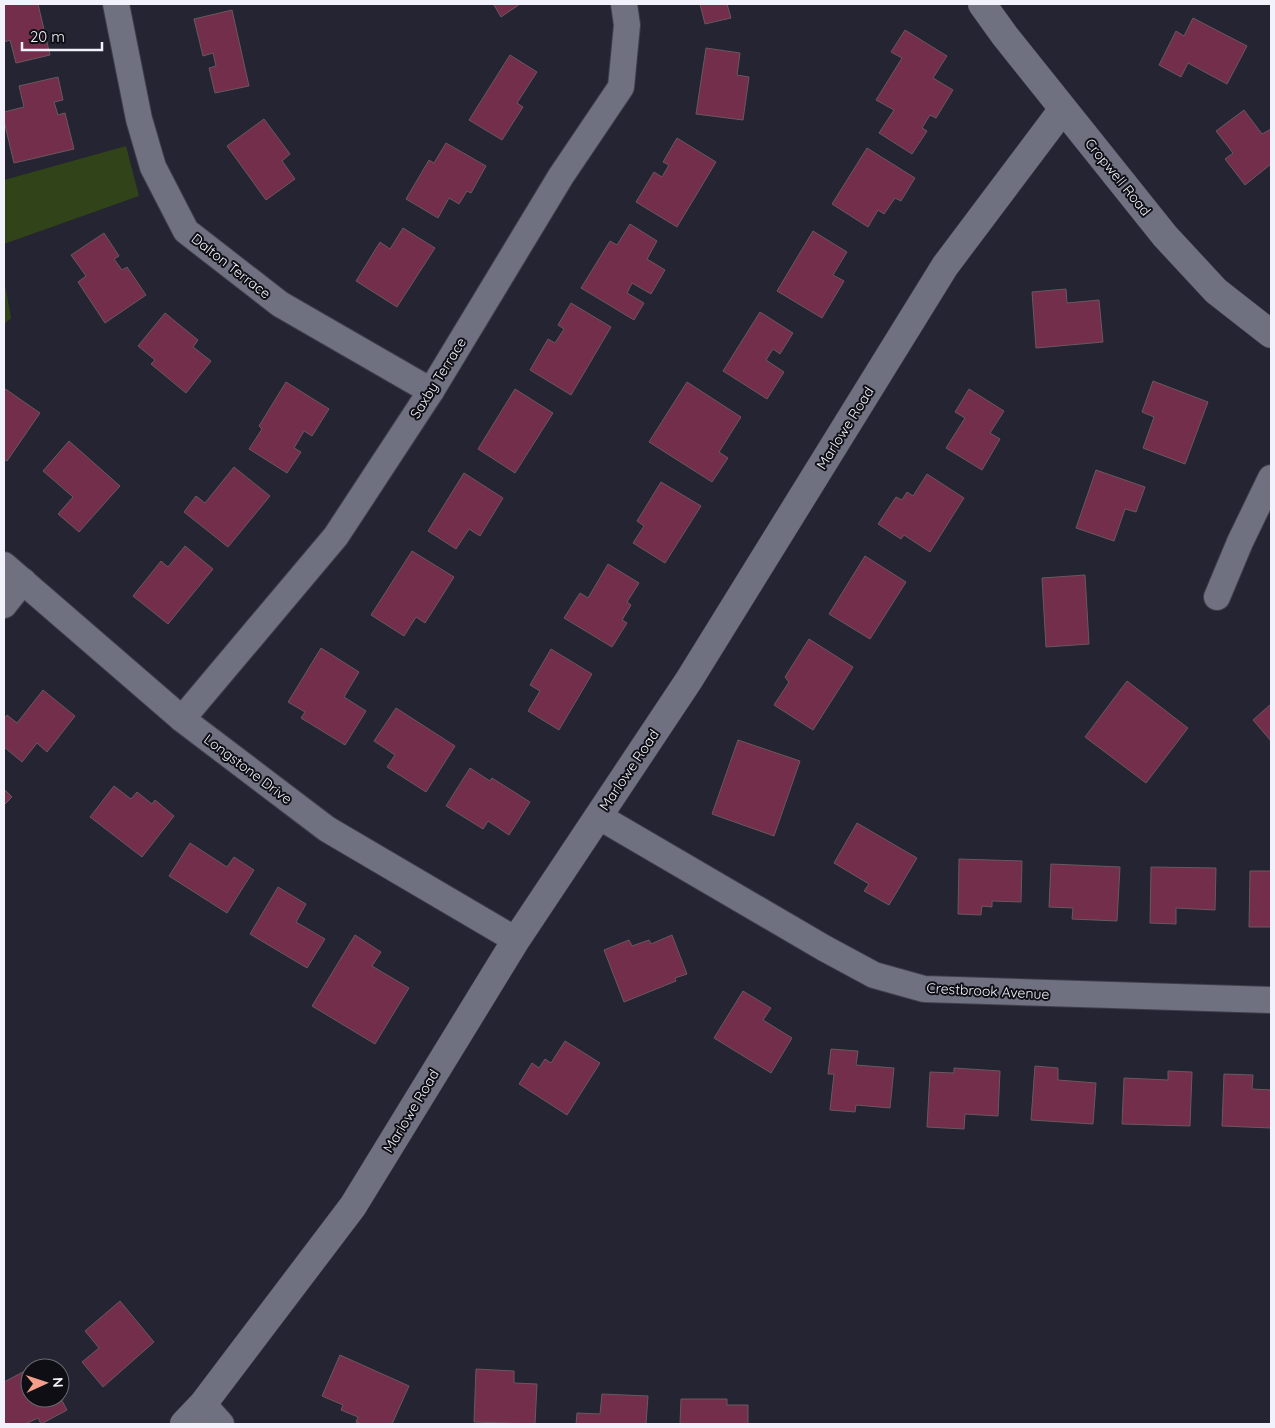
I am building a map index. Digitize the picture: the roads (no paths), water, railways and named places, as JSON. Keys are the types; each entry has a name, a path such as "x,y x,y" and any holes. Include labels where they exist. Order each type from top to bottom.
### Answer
{"street":[{"name":"Dalton Terrace","path":"116,4 139,120 153,168 186,231 280,304 430,391"},
{"name":"Saxby Terrace","path":"182,719 336,536 430,391 561,176 621,87 627,25 624,4"},
{"name":"Cropwell Road","path":"982,4 1005,36 1165,236 1216,291 1271,334"},
{"name":"Marlowe Road","path":"184,1424 204,1404 353,1206 516,940 689,680 945,266 1063,109"},
{"path":"1217,596 1240,542 1271,478"},
{"name":"Longstone Drive","path":"13,573 182,719 327,830 516,940"},
{"path":"4,605 13,573"},
{"name":"Crestbrook Avenue","path":"598,816 824,948 874,975 924,989 1271,1000"},
{"path":"204,1404 221,1424"}]}
